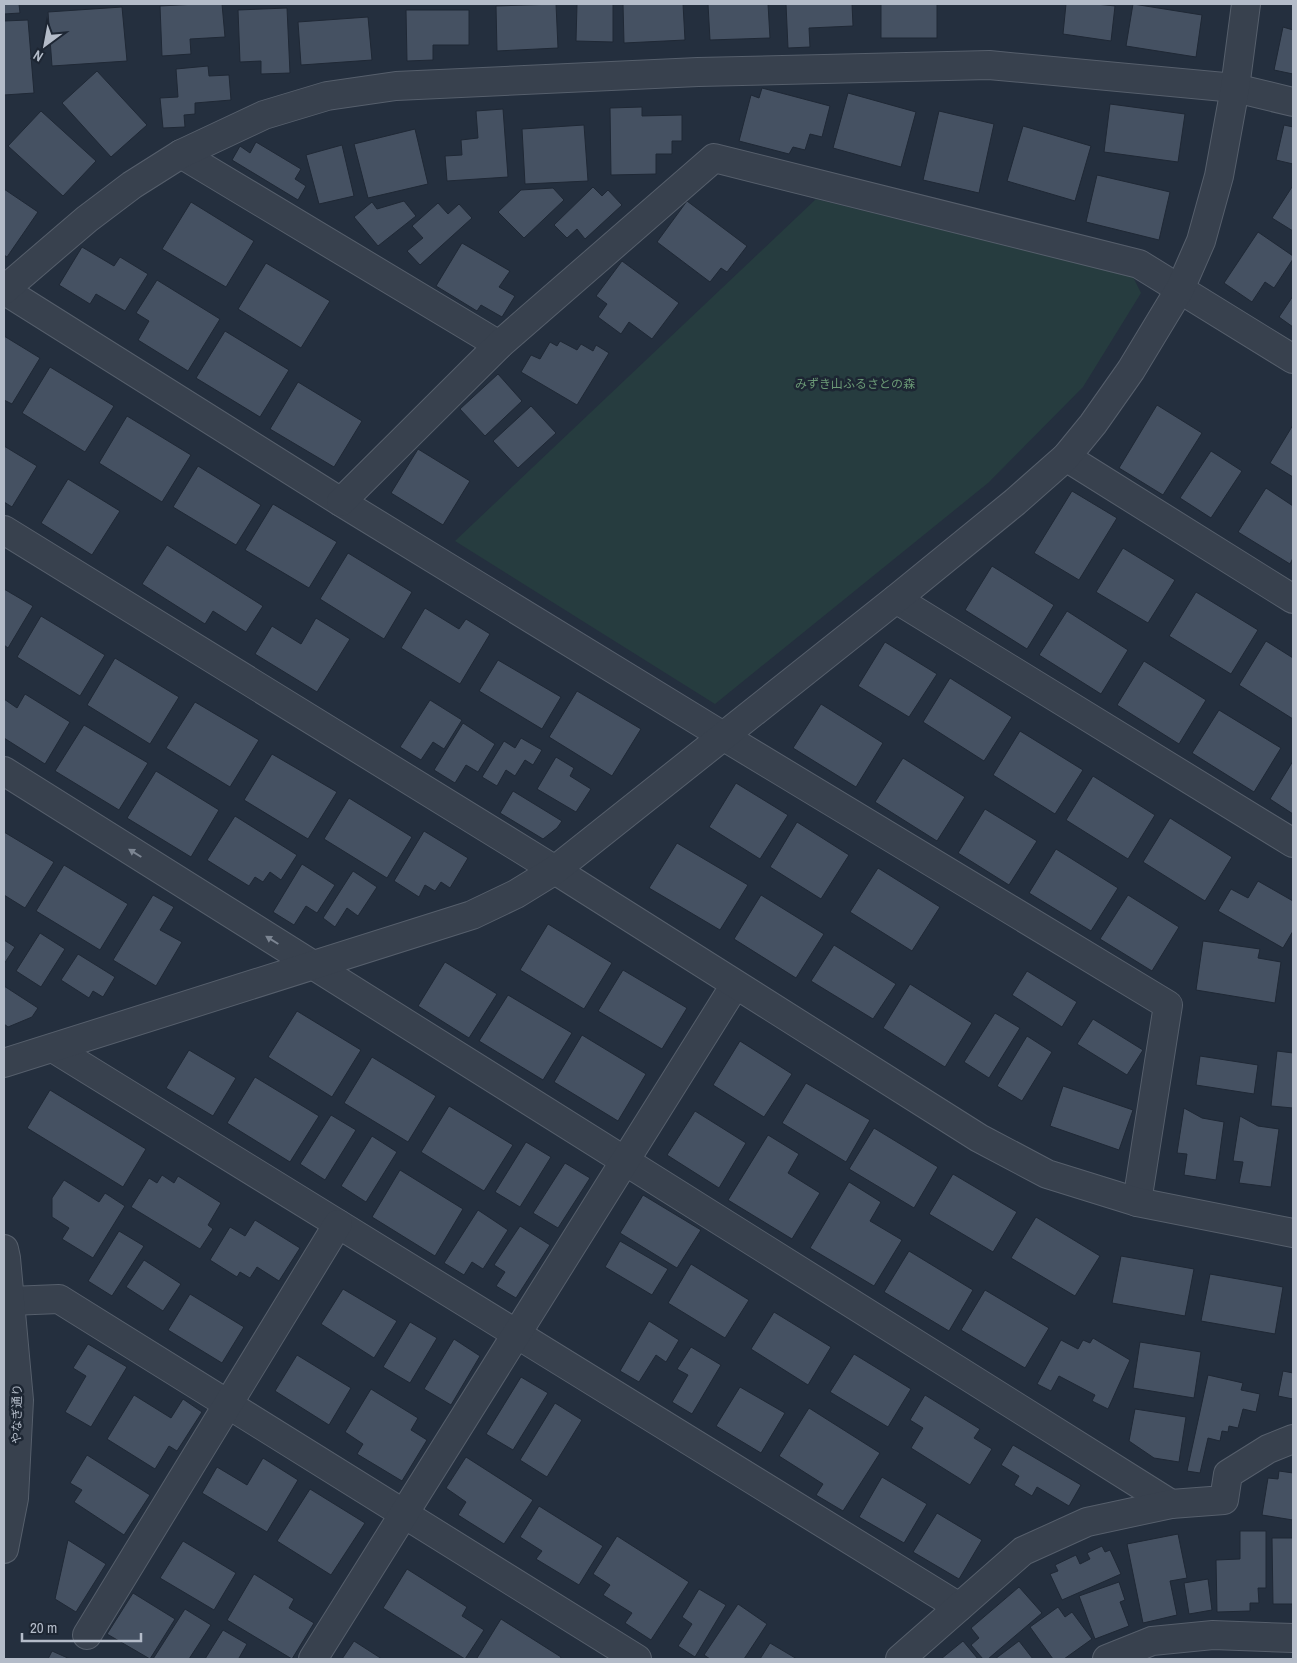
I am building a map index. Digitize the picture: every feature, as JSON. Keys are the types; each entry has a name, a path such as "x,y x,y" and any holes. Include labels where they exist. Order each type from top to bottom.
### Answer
{"street":[{"path":"4,1062 472,915 516,894 555,870 1015,502 1066,457 1093,424 1131,370 1180,289 1201,241 1219,176 1236,88 1246,4"},
{"path":"1137,1202 1168,1005 341,502 4,290 87,219 132,185 181,154 264,115 327,96 396,86 698,72 990,65 1236,88 1293,102"},
{"path":"181,154 499,345"},
{"path":"341,502 499,345 714,158 1139,264 1293,359"},
{"path":"1066,457 1293,599"},
{"path":"4,530 555,870 978,1138 1047,1174 1137,1202 1293,1233"},
{"path":"896,599 1293,843"},
{"path":"4,771 1171,1504"},
{"path":"313,1659 735,985"},
{"path":"52,1048 959,1606"},
{"path":"87,1635 338,1224"},
{"name":"やなぎ通り","path":"4,1249 19,1400 4,1549"},
{"path":"10,1301 60,1299 637,1659"},
{"path":"900,1659 1023,1551 1087,1522 1171,1504 1224,1500 1228,1474 1268,1449 1293,1439"},
{"path":"1106,1659 1152,1641 1213,1635 1293,1638"}],"green space":[{"name":"みずき山ふるさとの森","path":"816,199 1133,277 1141,293 1083,387 988,483 715,704 455,541"}],"building":[{"path":"4,4 19,4 20,13 4,14"},
{"path":"222,4 225,37 190,39 191,54 162,56 160,6"},
{"path":"556,4 558,48 497,51 496,6"},
{"path":"577,4 613,4 613,42 576,41"},
{"path":"623,4 683,4 685,40 624,43"},
{"path":"708,4 768,4 770,38 710,40"},
{"path":"786,4 852,4 853,26 809,28 810,47 788,48"},
{"path":"881,4 937,4 937,38 881,38"},
{"path":"1066,4 1115,6 1111,41 1063,34"},
{"path":"1133,4 1202,15 1196,57 1126,46"},
{"path":"122,7 127,61 52,66 48,12"},
{"path":"287,8 290,73 261,74 261,61 240,62 238,10"},
{"path":"406,10 469,10 469,45 433,45 433,60 407,61"},
{"path":"368,17 372,60 301,65 298,22"},
{"path":"28,20 34,93 4,95 4,21"},
{"path":"1283,27 1293,30 1293,74 1274,70"},
{"path":"208,66 209,76 229,75 231,100 195,103 195,114 184,115 185,127 163,128 160,98 178,97 176,69"},
{"path":"97,71 147,125 111,157 62,103"},
{"path":"762,88 830,106 822,137 810,134 805,150 793,147 789,154 739,141 751,95 759,98"},
{"path":"848,93 916,112 901,167 833,148"},
{"path":"1110,104 1185,114 1178,162 1104,152"},
{"path":"642,107 642,116 682,115 682,141 672,141 672,154 656,154 656,174 611,175 610,108"},
{"path":"503,109 508,177 447,181 445,156 462,155 461,140 478,138 476,111"},
{"path":"41,111 96,161 63,196 8,146"},
{"path":"939,111 994,124 979,193 923,180"},
{"path":"584,125 588,181 525,184 522,129"},
{"path":"1284,125 1293,127 1293,164 1276,160"},
{"path":"1023,126 1091,146 1075,201 1007,181"},
{"path":"415,129 428,184 368,198 354,144"},
{"path":"256,142 301,169 295,179 306,186 298,200 232,160 240,146 250,153"},
{"path":"342,145 354,196 319,204 306,155"},
{"path":"1097,175 1170,192 1159,240 1086,222"},
{"path":"593,187 602,196 608,190 622,205 585,239 577,229 567,238 554,225"},
{"path":"553,188 564,200 524,238 498,212 521,190"},
{"path":"1293,188 1293,231 1272,218"},
{"path":"4,189 38,212 7,257 4,255"},
{"path":"404,201 416,216 378,246 354,217 372,202 377,209"},
{"path":"687,201 747,246 727,272 721,268 710,282 657,242"},
{"path":"191,202 254,241 226,287 162,249"},
{"path":"438,203 448,214 459,204 472,218 420,265 407,251 423,238 412,226"},
{"path":"1258,232 1293,256 1293,259 1274,288 1265,282 1252,302 1224,283"},
{"path":"462,243 510,271 499,287 515,296 502,317 481,305 477,311 436,286"},
{"path":"82,247 114,266 120,257 148,274 125,311 96,294 90,304 59,285"},
{"path":"622,261 679,303 652,339 629,322 621,334 598,317 607,304 596,296"},
{"path":"266,263 330,301 301,348 238,309"},
{"path":"157,280 220,319 188,371 138,340 149,321 136,313"},
{"path":"1293,296 1293,327 1279,317"},
{"path":"225,331 289,370 260,417 196,378"},
{"path":"4,336 40,358 12,404 4,400"},
{"path":"560,341 577,350 581,344 593,351 596,345 609,353 577,405 521,372 531,355 540,359 550,342 557,346"},
{"path":"50,367 114,406 85,452 22,413"},
{"path":"498,374 522,401 485,436 460,409"},
{"path":"298,382 362,421 334,467 270,429"},
{"path":"1157,405 1202,433 1163,495 1119,468"},
{"path":"531,406 556,433 518,468 493,441"},
{"path":"127,416 191,455 162,502 99,463"},
{"path":"1293,425 1293,477 1270,463"},
{"path":"4,446 37,466 12,507 4,502"},
{"path":"418,449 470,481 443,525 391,493"},
{"path":"1211,451 1242,471 1211,518 1180,498"},
{"path":"198,466 261,505 236,545 173,507"},
{"path":"68,479 120,511 92,555 41,523"},
{"path":"1266,488 1293,506 1293,558 1290,564 1238,532"},
{"path":"1072,491 1117,518 1079,580 1034,553"},
{"path":"273,504 337,542 309,588 245,550"},
{"path":"167,545 263,606 246,632 213,611 205,624 142,584"},
{"path":"1123,548 1175,580 1148,623 1096,592"},
{"path":"348,553 412,592 384,639 320,599"},
{"path":"992,566 1054,605 1027,649 965,610"},
{"path":"4,589 33,606 8,648 4,645"},
{"path":"1196,592 1258,630 1231,674 1169,636"},
{"path":"425,608 459,629 466,619 490,634 460,684 401,648"},
{"path":"1067,611 1128,650 1101,694 1039,655"},
{"path":"41,616 105,655 80,696 17,657"},
{"path":"316,618 350,639 317,692 255,654 272,626 301,644"},
{"path":"1266,641 1293,658 1293,719 1239,685"},
{"path":"885,642 937,674 909,717 858,686"},
{"path":"115,658 179,697 150,744 87,705"},
{"path":"498,660 561,697 542,729 479,691"},
{"path":"1144,661 1206,700 1179,744 1117,705"},
{"path":"950,678 1012,717 984,761 923,722"},
{"path":"577,691 641,729 612,776 549,737"},
{"path":"25,694 70,722 45,764 4,738 4,699 17,708"},
{"path":"430,700 462,720 444,749 433,742 421,760 400,747"},
{"path":"195,702 259,740 230,787 166,748"},
{"path":"821,704 883,743 856,787 793,748"},
{"path":"1219,710 1281,748 1254,792 1192,753"},
{"path":"463,723 495,744 478,772 466,765 455,783 434,770"},
{"path":"84,725 148,763 119,810 55,771"},
{"path":"1020,731 1083,770 1055,814 993,775"},
{"path":"521,738 542,750 533,765 525,760 515,776 506,770 497,786 482,777 504,741 515,748"},
{"path":"272,754 337,792 308,839 244,800"},
{"path":"556,757 574,768 570,776 591,789 576,812 537,789"},
{"path":"903,758 965,797 937,841 875,802"},
{"path":"1293,761 1293,814 1270,799"},
{"path":"156,771 219,810 191,857 127,818"},
{"path":"1093,776 1155,815 1128,859 1066,820"},
{"path":"736,783 788,815 760,859 709,827"},
{"path":"513,791 562,821 557,828 543,839 500,813"},
{"path":"349,798 412,837 387,878 324,839"},
{"path":"985,809 1037,841 1009,885 958,853"},
{"path":"235,816 297,855 281,880 270,872 263,882 255,877 249,886 207,860"},
{"path":"1170,818 1232,857 1205,901 1143,862"},
{"path":"797,822 849,855 821,899 770,867"},
{"path":"424,831 468,858 450,888 441,882 435,891 425,885 419,897 394,881"},
{"path":"4,832 54,862 25,908 4,895"},
{"path":"677,843 748,885 720,930 649,888"},
{"path":"1056,849 1118,888 1091,931 1029,893"},
{"path":"302,864 335,885 317,913 306,906 294,925 273,912"},
{"path":"64,865 128,904 100,950 36,911"},
{"path":"878,868 940,907 912,951 850,912"},
{"path":"353,871 377,887 358,916 347,908 335,927 323,918"},
{"path":"1258,881 1293,901 1293,931 1283,948 1218,911 1231,889 1248,898"},
{"path":"153,895 174,907 160,930 182,942 156,986 113,960"},
{"path":"761,895 824,934 796,978 734,939"},
{"path":"1128,895 1179,927 1152,971 1100,939"},
{"path":"548,924 612,963 584,1009 520,970"},
{"path":"40,933 65,949 41,987 16,971"},
{"path":"4,940 15,947 4,964"},
{"path":"1203,941 1260,949 1258,958 1281,962 1275,1003 1196,990"},
{"path":"834,945 896,984 873,1019 811,981"},
{"path":"78,954 115,977 103,997 93,991 89,998 61,980"},
{"path":"445,962 497,994 469,1038 418,1006"},
{"path":"623,970 687,1008 662,1049 598,1011"},
{"path":"1027,971 1077,1002 1062,1027 1012,995"},
{"path":"910,984 972,1023 945,1067 883,1028"},
{"path":"4,986 38,1008 32,1017 8,1027 4,1024"},
{"path":"508,995 572,1033 543,1080 479,1041"},
{"path":"297,1011 361,1050 332,1097 268,1057"},
{"path":"995,1013 1020,1028 989,1078 964,1062"},
{"path":"1093,1019 1143,1050 1127,1075 1077,1044"},
{"path":"582,1035 646,1074 618,1121 554,1082"},
{"path":"1027,1036 1052,1052 1022,1101 997,1086"},
{"path":"740,1041 792,1074 764,1117 713,1085"},
{"path":"189,1050 236,1078 213,1116 166,1088"},
{"path":"1277,1051 1293,1053 1293,1108 1271,1106"},
{"path":"1200,1056 1258,1065 1254,1094 1196,1085"},
{"path":"372,1057 436,1096 408,1142 344,1103"},
{"path":"255,1077 319,1116 290,1162 227,1123"},
{"path":"806,1083 870,1120 846,1162 782,1123"},
{"path":"1063,1086 1133,1110 1119,1150 1050,1126"},
{"path":"50,1090 146,1149 123,1187 27,1128"},
{"path":"449,1106 513,1145 484,1191 421,1152"},
{"path":"1184,1108 1202,1118 1224,1122 1216,1180 1184,1175 1187,1154 1177,1153"},
{"path":"695,1111 746,1143 719,1188 667,1155"},
{"path":"331,1115 356,1130 325,1180 300,1164"},
{"path":"1240,1116 1258,1126 1279,1129 1271,1187 1239,1183 1243,1162 1233,1161"},
{"path":"874,1128 938,1167 914,1208 849,1169"},
{"path":"768,1135 799,1154 788,1173 820,1193 792,1239 728,1200"},
{"path":"372,1136 397,1152 366,1202 341,1186"},
{"path":"526,1142 551,1157 520,1207 495,1192"},
{"path":"565,1163 590,1178 558,1228 533,1213"},
{"path":"400,1170 463,1209 435,1256 372,1217"},
{"path":"953,1174 1017,1212 993,1252 929,1214"},
{"path":"162,1175 174,1183 178,1176 221,1203 208,1225 213,1229 200,1249 131,1207 149,1178 157,1183"},
{"path":"64,1180 99,1202 105,1193 125,1206 93,1258 62,1239 69,1228 52,1217 52,1198"},
{"path":"849,1182 881,1202 870,1221 902,1240 874,1286 810,1248"},
{"path":"643,1195 701,1230 677,1268 620,1233"},
{"path":"478,1210 508,1230 483,1269 472,1262 464,1275 444,1263"},
{"path":"1036,1217 1100,1256 1075,1296 1011,1258"},
{"path":"255,1220 300,1248 279,1281 257,1267 250,1278 240,1272 237,1277 210,1260 230,1227 245,1236"},
{"path":"520,1226 550,1245 516,1298 496,1286 505,1272 494,1265"},
{"path":"119,1231 144,1246 112,1296 88,1281"},
{"path":"620,1241 668,1269 652,1295 605,1267"},
{"path":"909,1251 973,1290 949,1331 884,1292"},
{"path":"1121,1256 1194,1269 1185,1316 1112,1303"},
{"path":"144,1260 181,1284 163,1311 126,1287"},
{"path":"691,1264 749,1300 725,1338 668,1303"},
{"path":"1210,1274 1283,1287 1275,1334 1201,1321"},
{"path":"343,1289 397,1321 374,1358 321,1324"},
{"path":"985,1290 1049,1328 1025,1368 961,1330"},
{"path":"190,1294 244,1327 222,1363 168,1330"},
{"path":"774,1312 831,1347 808,1385 751,1349"},
{"path":"649,1321 679,1340 666,1362 656,1355 639,1382 620,1371"},
{"path":"410,1322 437,1338 410,1383 383,1367"},
{"path":"1093,1338 1130,1360 1108,1409 1092,1401 1095,1395 1059,1376 1051,1391 1037,1384 1061,1340 1078,1349 1083,1340 1090,1343"},
{"path":"454,1339 480,1356 451,1405 424,1389"},
{"path":"1140,1342 1201,1352 1194,1398 1133,1388"},
{"path":"88,1344 127,1367 91,1427 65,1412 86,1376 73,1368"},
{"path":"691,1347 721,1365 692,1414 672,1402 688,1375 677,1369"},
{"path":"854,1354 911,1389 888,1427 830,1392"},
{"path":"297,1355 351,1388 329,1425 275,1391"},
{"path":"1283,1371 1293,1373 1293,1399 1278,1396"},
{"path":"1208,1375 1243,1383 1241,1390 1260,1394 1256,1412 1243,1409 1238,1428 1229,1426 1228,1432 1222,1431 1220,1441 1208,1438 1200,1473 1187,1471"},
{"path":"521,1377 548,1393 513,1450 486,1434"},
{"path":"740,1387 785,1413 761,1453 716,1426"},
{"path":"371,1389 418,1418 411,1430 427,1440 402,1481 357,1454 363,1444 345,1432"},
{"path":"134,1395 171,1418 183,1399 202,1412 177,1451 169,1446 155,1469 107,1439"},
{"path":"925,1395 980,1429 974,1438 992,1449 970,1485 911,1448 923,1428 910,1420"},
{"path":"555,1403 582,1420 547,1477 520,1460"},
{"path":"809,1408 880,1453 843,1511 816,1495 823,1484 779,1456"},
{"path":"1135,1409 1186,1417 1179,1462 1154,1458 1129,1441"},
{"path":"1013,1445 1081,1485 1069,1506 1037,1487 1032,1496 1014,1485 1019,1476 1001,1465"},
{"path":"87,1455 150,1495 124,1535 74,1502 82,1490 70,1483"},
{"path":"466,1457 533,1500 504,1544 458,1515 466,1502 446,1488"},
{"path":"263,1458 298,1480 267,1532 202,1493 217,1467 247,1485"},
{"path":"1279,1471 1293,1473 1293,1520 1262,1515 1268,1478 1278,1479"},
{"path":"882,1477 927,1504 904,1543 859,1517"},
{"path":"310,1489 365,1523 331,1575 277,1541"},
{"path":"539,1506 603,1546 579,1585 536,1559 542,1551 520,1537"},
{"path":"937,1513 982,1540 959,1579 913,1552"},
{"path":"1240,1531 1266,1531 1266,1588 1258,1588 1259,1603 1250,1603 1250,1611 1217,1612 1216,1560 1240,1559"},
{"path":"1178,1534 1187,1578 1170,1581 1177,1615 1143,1623 1127,1544"},
{"path":"617,1536 689,1582 651,1640 625,1623 632,1613 603,1595 610,1585 593,1574"},
{"path":"1272,1538 1293,1538 1293,1604 1273,1604"},
{"path":"68,1540 106,1564 76,1612 55,1599"},
{"path":"183,1541 236,1573 214,1610 160,1578"},
{"path":"1102,1546 1105,1552 1110,1550 1121,1574 1062,1600 1050,1574 1058,1571 1055,1565 1076,1555 1080,1564 1090,1559 1087,1553"},
{"path":"407,1569 467,1607 462,1616 484,1630 465,1659 383,1608"},
{"path":"254,1574 294,1599 289,1608 314,1623 292,1659 227,1620"},
{"path":"1208,1579 1212,1610 1189,1614 1184,1583"},
{"path":"1119,1582 1125,1600 1120,1602 1129,1626 1095,1639 1079,1596"},
{"path":"1019,1587 1042,1613 988,1659 983,1659 971,1645 979,1638 971,1628"},
{"path":"699,1589 726,1605 695,1657 678,1646 692,1624 682,1617"},
{"path":"133,1593 175,1619 150,1659 107,1634"},
{"path":"738,1604 767,1624 744,1659 710,1659 704,1655"},
{"path":"1058,1607 1065,1617 1072,1612 1092,1639 1064,1659 1053,1659 1030,1627"},
{"path":"185,1609 211,1625 189,1659 153,1659"},
{"path":"501,1619 561,1657 560,1659 477,1658"},
{"path":"223,1630 247,1644 239,1658 242,1659 205,1659"},
{"path":"354,1641 382,1659 342,1659"},
{"path":"963,1641 978,1659 941,1659"},
{"path":"1019,1641 1033,1659 995,1659"},
{"path":"770,1643 797,1659 760,1659"},
{"path":"52,1651 70,1659 48,1659"}]}
